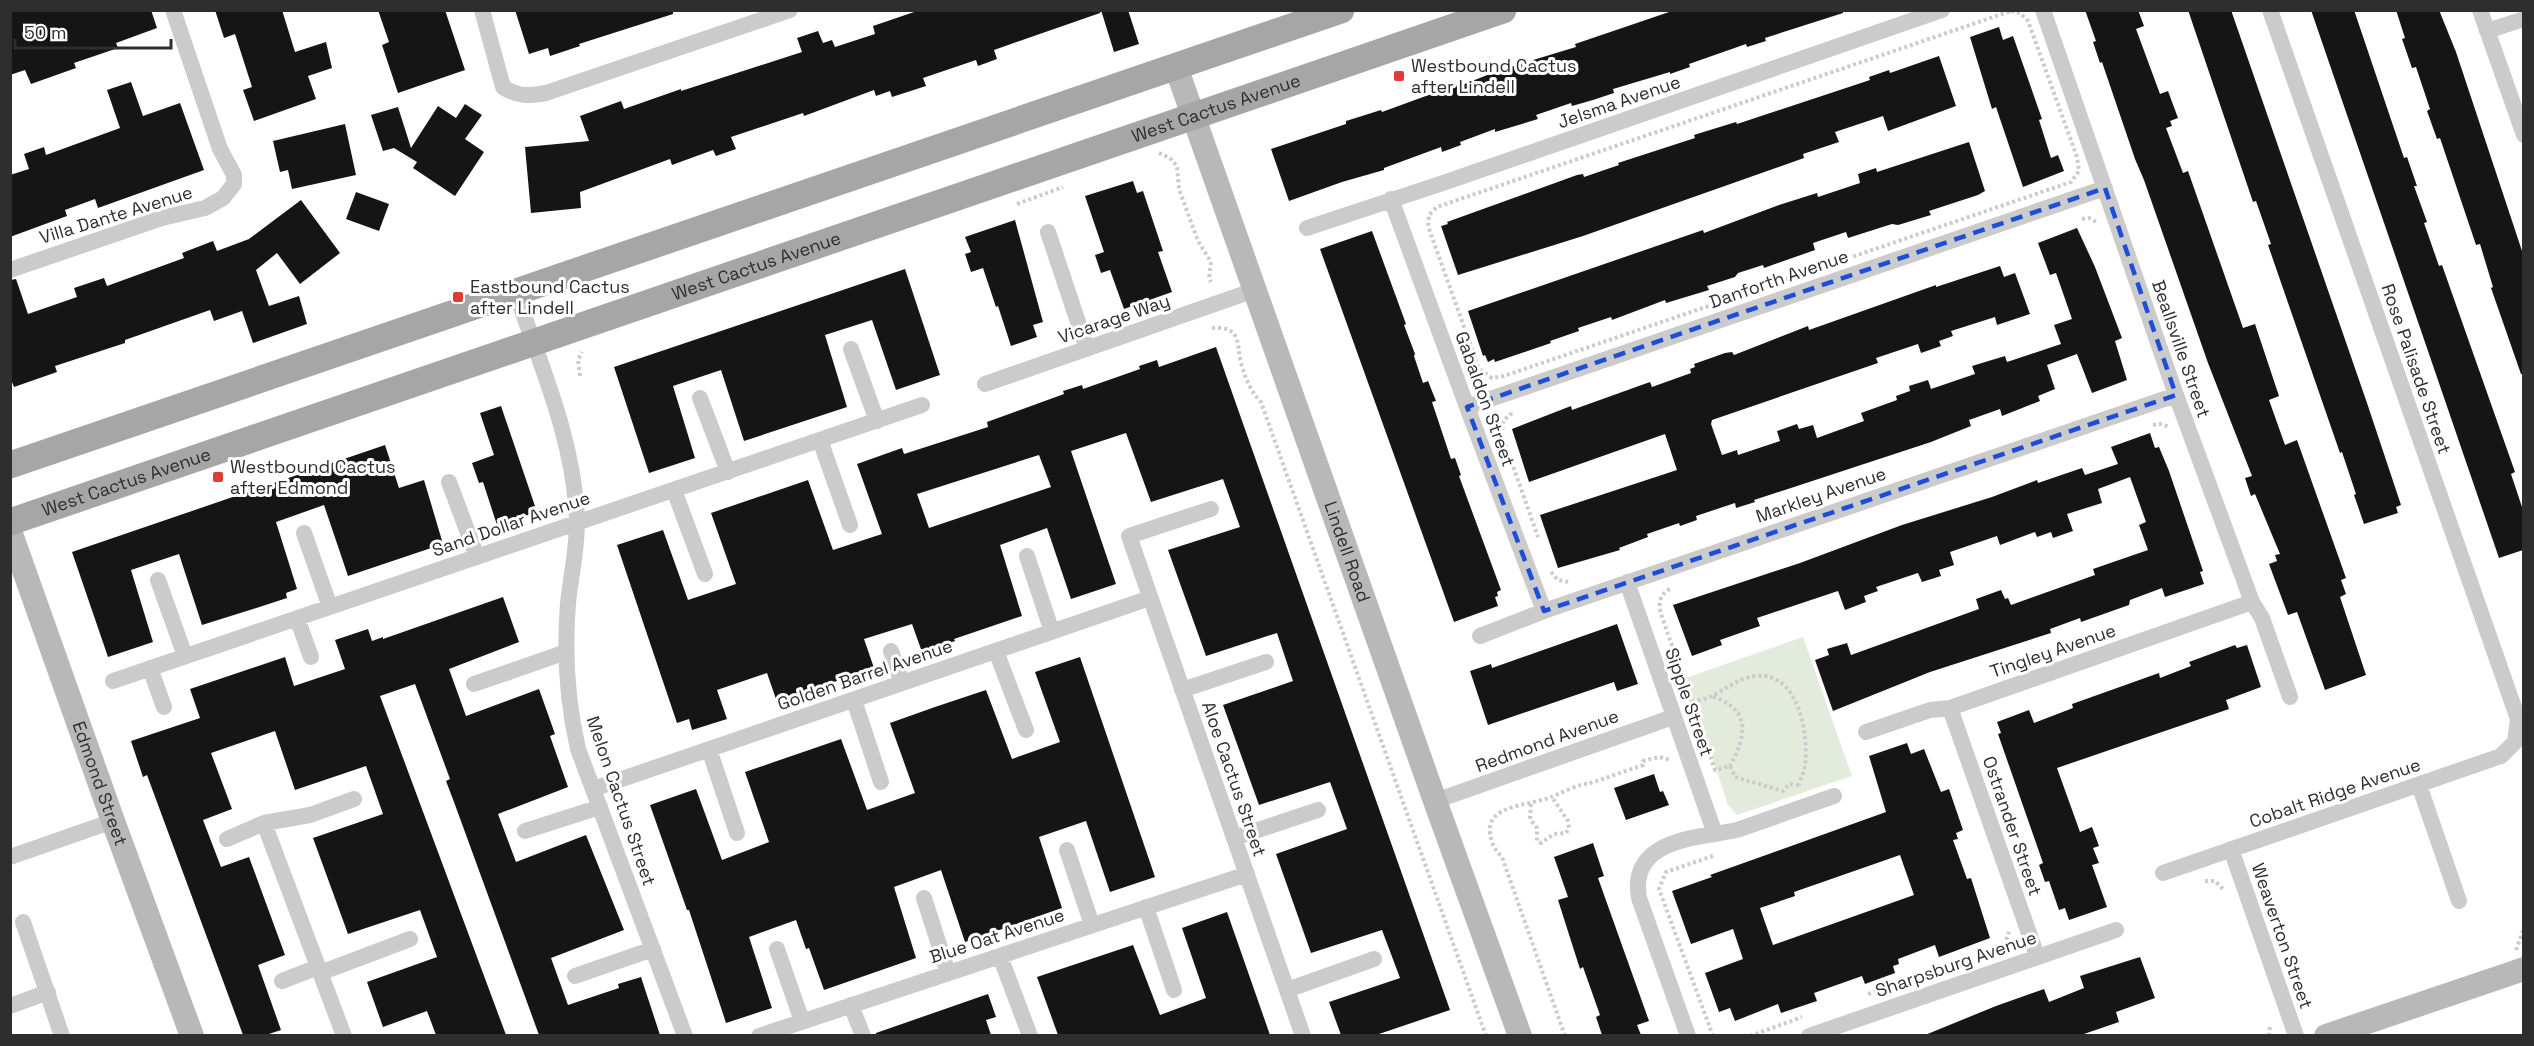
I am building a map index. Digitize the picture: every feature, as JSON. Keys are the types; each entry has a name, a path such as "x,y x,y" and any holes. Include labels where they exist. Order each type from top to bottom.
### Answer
{"main road":[{"path":"10,465 1341,10"},
{"name":"West Cactus Avenue","path":"10,522 1503,10"}],"street":[{"name":"Villa Dante Avenue","path":"10,270 162,218 205,208 215,204 234,183 234,175 220,149 173,10"},
{"path":"482,10 503,87 513,93 528,96 546,93 790,10"},
{"name":"Jelsma Avenue","path":"1307,228 1942,10"},
{"name":"Beallsville Street","path":"2043,10 2176,394 2252,602 2262,618 2290,697"},
{"name":"Rose Palisade Street","path":"2270,10 2518,719 2515,742"},
{"path":"2480,10 2523,135"},
{"path":"2487,31 2523,19"},
{"name":"Lindell Road","path":"1176,67 1520,1035"},
{"name":"Danforth Avenue","path":"1467,407 2105,188"},
{"name":"Gabaldon Street","path":"1391,199 1544,611"},
{"path":"1048,232 1087,349"},
{"name":"Vicarage Way","path":"985,384 1255,290"},
{"name":"Melon Cactus Street","path":"516,293 567,447 572,474 577,523 568,603 566,652 569,711 578,749 685,1035"},
{"path":"852,349 877,421"},
{"name":"Markley Avenue","path":"1480,636 1627,582 2176,394"},
{"path":"700,399 728,472"},
{"name":"Sand Dollar Avenue","path":"113,681 922,405"},
{"path":"820,440 850,525"},
{"path":"449,482 477,557"},
{"path":"674,490 705,574"},
{"name":"Aloe Cactus Street","path":"1211,509 1129,536 1303,1035"},
{"name":"Edmond Street","path":"10,531 192,1035"},
{"path":"304,533 330,607"},
{"path":"1027,556 1052,632"},
{"path":"158,580 185,656"},
{"name":"Sipple Street","path":"1627,582 1715,834"},
{"name":"Golden Barrel Avenue","path":"593,789 1150,598"},
{"name":"Tingley Avenue","path":"1866,732 1930,710 1950,708 2252,602"},
{"path":"297,618 311,657"},
{"path":"891,651 902,683"},
{"path":"996,651 1026,730"},
{"path":"474,684 566,652"},
{"path":"1182,690 1266,662"},
{"path":"150,668 164,707"},
{"path":"854,700 881,782"},
{"name":"Ostrander Street","path":"1950,708 2037,956"},
{"name":"Redmond Avenue","path":"1435,801 1673,717"},
{"name":"Cobalt Ridge Avenue","path":"2163,873 2500,756 2515,742"},
{"path":"709,749 737,833"},
{"path":"2419,785 2459,901"},
{"path":"1688,1035 1639,898 1636,883 1640,869 1650,857 1662,849 1692,837 1737,830 1834,796"},
{"path":"227,839 264,824 310,814 354,799"},
{"path":"525,831 600,807"},
{"path":"1234,838 1318,810"},
{"path":"10,857 113,820"},
{"path":"264,824 344,1035"},
{"name":"Weaverton Street","path":"2231,849 2296,1035"},
{"path":"1067,850 1092,925"},
{"name":"Blue Oat Avenue","path":"759,1035 1247,874"},
{"path":"924,898 948,973"},
{"path":"1146,907 1174,990"},
{"path":"23,922 62,1035"},
{"name":"Sharpsburg Avenue","path":"1809,1035 2116,930"},
{"path":"282,981 410,939"},
{"path":"575,976 653,949"},
{"path":"777,949 802,1021"},
{"path":"1000,956 1030,1035"},
{"path":"1287,990 1374,959"},
{"path":"2326,1035 2523,969"},
{"path":"10,1006 48,992"},
{"path":"851,1005 863,1035"}],"path":[{"path":"2007,12 2020,13 2028,21 2078,162 2078,175 2066,185 1504,376 1492,378 1482,373 1471,349 1428,226 1429,215 1437,207 2007,12"},
{"path":"1155,153 1170,158 1177,166 1183,199 1198,241 1210,262 1211,282"},
{"path":"1012,206 1068,186"},
{"path":"2082,219 2089,218 2102,228"},
{"path":"1212,328 1228,330 1235,335 1240,344 1240,360 1245,375 1251,391 1261,402 1486,1035"},
{"path":"580,376 579,356 587,348"},
{"path":"1512,414 1503,421 1502,435 1540,541"},
{"path":"2153,425 2166,425 2175,433"},
{"path":"1549,568 1554,577 1562,582 1577,580"},
{"path":"1672,588 1662,597 1660,609 1715,770 1730,766 1743,741 1743,728 1738,715 1731,706 1712,697"},
{"path":"1692,702 1712,697 1733,683 1756,676 1766,676 1783,685 1800,710 1805,731 1805,768 1798,785 1801,794"},
{"path":"1565,1035 1502,857 1495,850 1489,831 1491,822 1499,813 1525,803 1527,805 1552,797 1581,783 1588,784 1642,765 1643,761 1655,757 1667,758 1675,766"},
{"path":"1730,766 1735,777 1764,787 1783,791 1789,784 1798,785"},
{"path":"1531,804 1530,819 1537,828 1537,841 1541,843 1554,834 1566,833 1569,828 1568,821 1552,797"},
{"path":"1713,856 1666,872 1659,889 1713,1035"},
{"path":"2205,882 2215,881 2225,892"},
{"path":"1860,997 2000,947 2008,938 2007,926"},
{"path":"1750,1035 1805,1016"},
{"path":"2269,1020 2271,1028 2269,1035"}],"highlighted area":[{"path":"2105,188 2176,395 1544,611 1467,407"}],"green space":[{"path":"1803,637 1852,776 1737,815 1728,805 1686,678"}],"building":[{"path":"10,10 151,10 157,28 116,43 118,48 74,63 76,68 31,84 25,70 10,75"},
{"path":"215,10 282,10 295,52 326,42 332,68 308,76 316,99 254,121 243,90 252,87 235,34 224,38"},
{"path":"378,10 445,10 465,70 398,93 382,45 389,42"},
{"path":"515,10 673,10 673,14 579,44 580,46 550,56 548,48 529,54"},
{"path":"920,10 1100,10 1100,13 994,50 997,59 978,66 976,60 923,78 926,86 892,97 890,91 876,96 874,90 804,116 803,113 731,137 736,149 716,156 713,150 672,165 670,159 580,192 581,208 531,213 525,147 589,141 580,116 621,101 624,109 802,52 797,38 818,31 823,43 832,40 835,47 875,34 873,26"},
{"path":"1101,10 1128,10 1139,44 1114,52"},
{"path":"1675,10 1843,10 1843,13 1765,38 1766,41 1747,47 1746,44 1689,64 1690,67 1670,74 1670,72 1613,89 1614,93 1593,100 1572,106 1571,103 1536,115 1538,119 1495,132 1495,129 1460,142 1461,145 1442,152 1441,147 1384,168 1384,170 1289,201 1271,149 1346,124 1346,121 1381,110 1382,112 1500,70 1576,47 1575,44"},
{"path":"2085,10 2138,10 2144,26 2136,29 2160,94 2168,91 2178,118 2170,121 2172,126 2166,128 2183,173 2188,171 2243,328 2255,324 2279,396 2269,400 2285,445 2297,440 2346,578 2341,580 2346,594 2340,597 2366,675 2325,690 2297,612 2288,615 2269,564 2277,561 2275,555 2280,554 2255,494 2251,496 2245,478 2252,476 2208,363 2102,62 2100,63 2093,42 2096,41"},
{"path":"2188,10 2231,10 2401,505 2396,507 2398,513 2364,524 2342,452 2340,453 2268,245 2271,244 2256,201 2253,202"},
{"path":"2311,10 2354,10 2404,158 2407,157 2417,186 2414,186 2427,222 2424,223 2439,266 2442,265 2515,472 2511,474 2523,510 2523,550 2499,558"},
{"path":"2396,10 2439,10 2456,52 2523,254 2523,374 2521,374 2491,288 2493,287 2480,244 2476,245 2440,138 2437,139 2427,111 2430,109 2416,67 2412,68 2402,39 2405,38"},
{"path":"1999,27 2003,40 2013,36 2042,119 2039,120 2051,158 2058,155 2064,171 2023,187 1996,107 1992,109 1970,37"},
{"path":"1939,56 1956,106 1888,131 1883,116 1835,132 1839,142 1803,154 1804,158 1583,236 1458,275 1441,226 1448,224 1447,222 1577,175 1583,174 1584,177 1619,165 1618,163 1695,138 1694,135 1736,122 1737,124 1870,80 1869,77 1889,70 1890,73"},
{"path":"131,82 143,116 180,103 204,170 98,208 95,199 65,210 67,216 10,237 10,175 29,169 24,154 44,147 46,155 120,128 107,90"},
{"path":"465,104 482,115 465,139 484,152 455,196 413,168 417,162 394,148 383,151 371,115 398,107 411,148 438,106 456,118"},
{"path":"345,124 356,175 292,189 288,170 280,172 273,141"},
{"path":"1969,142 1985,191 1978,195 1929,211 1931,215 1898,225 1892,224 1848,238 1846,232 1813,243 1815,250 1764,268 1763,265 1738,273 1735,277 1707,286 1709,290 1666,303 1665,300 1612,320 1611,317 1578,328 1579,331 1550,341 1551,343 1495,362 1494,359 1488,362 1485,355 1483,356 1468,311 1703,230 1704,233 1779,205 1817,193 1818,197 1860,183 1858,174 1876,168 1877,172"},
{"path":"1133,181 1137,193 1143,191 1163,251 1158,252 1172,292 1124,309 1110,270 1101,273 1095,255 1104,252 1085,196"},
{"path":"356,192 389,204 379,231 346,219"},
{"path":"301,200 340,253 300,284 277,253 256,270 269,306 299,296 307,324 253,343 242,311 214,321 210,310 125,340 125,343 55,366 57,372 14,387 10,377 10,280 16,279 28,314 77,297 74,288 104,278 107,286 184,258 182,253 213,241 217,251 249,239"},
{"path":"1015,220 1043,322 1033,325 1037,337 1011,346 983,268 971,272 965,254 971,252 965,237"},
{"path":"2077,228 2095,267 2122,338 2115,341 2127,380 2092,393 2077,354 2047,365 2055,389 2038,396 2040,401 2002,416 2000,409 1969,420 1971,426 1931,442 1754,500 1755,502 1736,508 1735,503 1696,516 1697,520 1680,526 1679,523 1647,534 1648,537 1619,548 1620,550 1558,568 1540,515 1677,470 1665,434 1529,482 1512,429 1571,406 1572,410 1650,382 1652,387 1691,373 1690,369 1695,367 1694,364 1725,353 1732,352 1734,355 1808,326 1809,330 1936,285 1936,287 2000,266 2004,277 2015,273 2030,314 1997,325 1995,317 1951,331 1953,336 1939,341 1941,346 1921,353 1918,344 1876,358 1878,363 1712,420 1711,424 1722,455 1737,450 1738,455 1780,441 1777,431 1797,424 1799,429 1813,425 1817,438 1864,421 1861,413 1897,400 1896,396 1910,391 1909,386 1928,380 1931,389 1975,374 1972,366 2005,356 2007,362 2061,344 2054,325 2072,319 2056,273 2050,275 2038,243"},
{"path":"1372,231 1406,324 1404,325 1423,383 1428,381 1436,401 1432,402 1451,459 1455,458 1461,475 1459,476 1501,590 1495,597 1498,606 1454,622 1320,249"},
{"path":"905,269 940,375 896,390 872,320 825,335 847,407 744,441 721,370 673,386 695,458 649,473 614,367"},
{"path":"1216,347 1450,1010 1376,1035 1341,1035 1329,1002 1400,978 1382,930 1311,953 1276,854 1347,829 1330,782 1259,805 1223,705 1293,681 1277,633 1206,656 1168,550 1240,527 1223,479 1151,502 1126,433 1071,451 1116,584 1071,599 1047,528 1000,545 1022,616 922,652 912,624 864,639 874,668 777,702 767,673 717,690 727,719 692,730 689,719 677,723 617,545 663,530 688,600 736,584 711,513 808,480 833,550 882,534 857,464 902,448 904,454 988,427 987,422 1064,394 1063,391 1082,385 1083,389 1140,369 1139,366 1157,360 1159,367","holes":["1039,455 1051,487 929,528 917,494"]},
{"path":"501,406 537,512 497,525 483,482 479,483 472,463 494,455 480,413"},
{"path":"2150,433 2155,448 2159,447 2169,471 2203,571 2200,572 2204,584 2165,597 2162,588 2130,600 2129,605 2081,622 2080,618 2050,629 2051,633 1930,672 1833,711 1815,660 1829,655 1827,649 1847,643 1851,655 1979,609 1976,599 2001,590 2011,605 2095,575 2093,569 2148,550 2139,525 2146,522 2130,477 2098,489 2102,503 2067,514 2073,531 2053,538 2051,532 2037,537 2035,532 2000,545 1997,536 1950,552 1954,565 1939,570 1941,576 1922,582 1918,573 1876,587 1878,591 1864,596 1866,602 1845,610 1838,591 1757,618 1760,626 1720,640 1722,645 1692,656 1673,605 2037,480 2038,483 2082,468 2085,475 2118,464 2111,447"},
{"path":"385,445 399,488 424,480 443,544 348,576 324,505 276,522 297,589 286,593 287,598 202,625 179,554 131,570 153,642 108,657 72,552"},
{"path":"503,597 519,642 449,669 466,716 539,689 555,734 550,736 568,787 498,814 516,862 586,835 624,930 551,958 568,1005 619,988 618,984 641,977 660,1035 539,1035 446,781 450,779 415,684 380,696 506,1035 436,1035 427,1011 383,1027 367,982 437,957 420,910 348,934 313,838 383,814 366,766 295,790 275,731 211,753 232,809 203,820 221,867 249,857 285,955 258,965 281,1030 266,1035 243,1035 147,775 143,777 131,741 200,718 190,689 285,657 294,686 345,669 335,640 368,629 372,641 383,637 383,639"},
{"path":"1617,624 1638,684 1617,691 1614,682 1488,725 1470,671 1491,664 1492,668"},
{"path":"2235,645 2237,648 2247,645 2261,687 2226,700 2229,709 2057,768 2080,832 2092,827 2099,846 2093,848 2099,863 2092,865 2107,907 2069,920 2065,908 2059,910 2049,881 2045,882 2039,865 2043,863 1998,734 2001,733 1997,722 2029,710 2034,723 2073,708 2072,704 2159,673 2160,678 2191,666 2189,662"},
{"path":"1080,657 1155,877 1110,892 1086,821 1039,837 1062,908 965,942 941,870 894,887 916,958 824,990 796,920 749,937 772,1008 726,1023 689,910 687,910 650,805 696,789 722,860 769,842 745,772 841,739 867,810 915,793 890,723 935,707 986,690 1012,759 1060,742 1035,672"},
{"path":"1907,743 1911,754 1924,749 1941,792 1949,789 1963,830 1956,833 1958,839 1953,840 1967,879 1971,878 1990,938 1939,957 1935,945 1898,959 1899,964 1893,966 1895,973 1865,984 1862,976 1814,993 1817,1001 1781,1013 1778,1004 1735,1021 1730,1008 1719,1012 1705,973 1743,959 1733,929 1691,944 1672,891 1712,877 1710,875 1886,812 1869,756","holes":["1900,855 1914,895 1773,945 1760,908 1795,896 1794,892"]},
{"path":"1654,774 1660,792 1663,791 1669,805 1626,820 1614,788"},
{"path":"1593,843 1604,876 1598,878 1649,1021 1637,1025 1641,1035 1602,1035 1596,1017 1600,1015 1583,967 1580,969 1558,900 1568,897 1554,857"},
{"path":"1227,912 1270,1035 1058,1035 1037,977 1133,945 1160,1015 1206,998 1182,928"},
{"path":"2140,957 2155,998 2116,1012 2119,1022 2081,1035 1925,1035 2044,989 2049,1002 2084,988 2080,976"},
{"path":"988,994 996,1017 986,1020 991,1035 876,1035 876,1033"}],"place":[{"name":"Westbound Cactus after Lindell","path":"1399,76"},
{"name":"Eastbound Cactus after Lindell","path":"458,297"},
{"name":"Westbound Cactus after Edmond","path":"218,477"}]}
